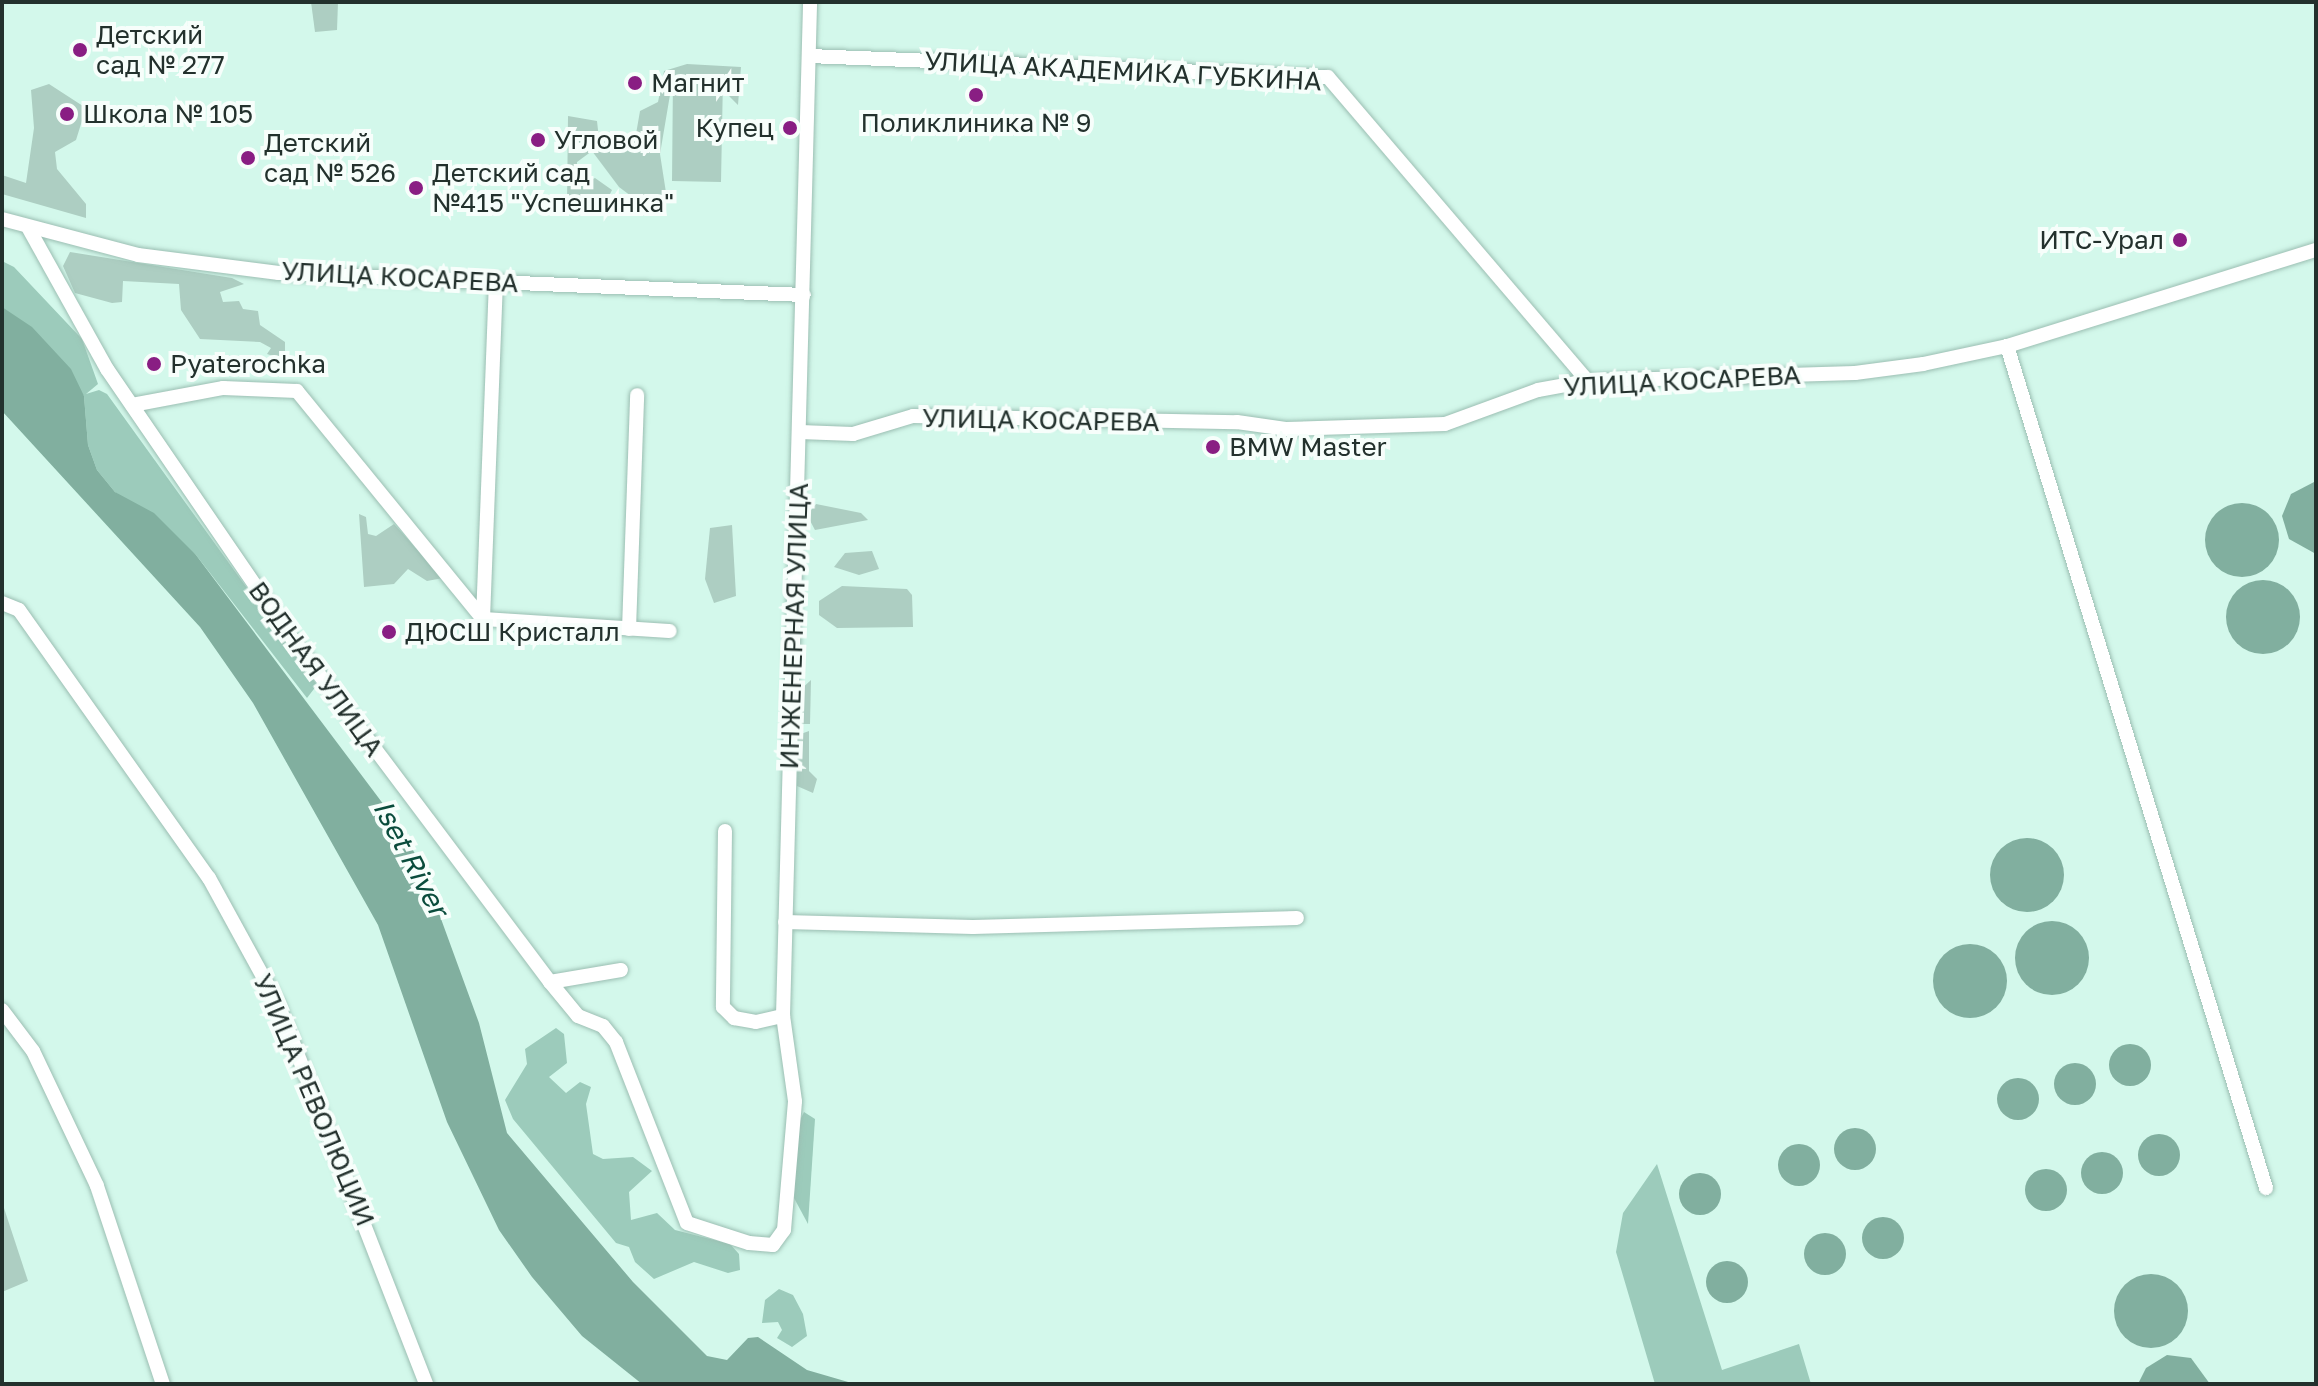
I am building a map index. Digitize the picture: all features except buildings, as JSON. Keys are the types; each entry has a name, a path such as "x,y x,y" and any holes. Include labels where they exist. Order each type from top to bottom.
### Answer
{"street":[{"name":"ИНЖЕНЕРНАЯ УЛИЦА","path":"773,1245 784,1230 795,1101 783,1016 810,2"},
{"name":"УЛИЦА АКАДЕМИКА ГУБКИНА","path":"809,56 1328,77 1588,381"},
{"name":"УЛИЦА КОСАРЕВА","path":"2,219 29,229 138,255 224,267 804,295"},
{"name":"ВОДНАЯ УЛИЦА","path":"29,229 132,405 285,629 550,982 578,1016 603,1026 616,1042 687,1223 749,1243 773,1245"},
{"name":"УЛИЦА КОСАРЕВА","path":"800,432 853,434 913,416 1237,422 1286,429 1445,424 1538,390 1588,381 1855,373 2007,346 2316,250"},
{"path":"483,619 496,282"},
{"path":"2007,346 2266,1188"},
{"path":"132,405 223,388 297,391 483,619 670,631"},
{"path":"629,629 637,395"},
{"name":"УЛИЦА РЕВОЛЮЦИИ","path":"2,603 19,610 209,878 272,992 346,1166 426,1384"},
{"path":"725,831 723,1007 734,1018 756,1022 783,1016"},
{"path":"785,922 973,927 1297,918"},
{"path":"550,982 621,970"},
{"path":"2,1010 33,1051 97,1186 163,1384"}],"shaded area":[{"path":"311,2 338,2 337,30 315,32"},
{"path":"687,64 741,67 738,105 729,96 723,76 674,76 723,78 721,182 672,181 673,77 660,154 667,199 643,205 619,187 592,151 577,162 578,186 595,178 612,190 603,208 588,213 567,205 568,116 597,121 599,139 624,142 636,134 640,111 658,102 664,71"},
{"path":"49,84 86,108 76,140 55,152 57,169 86,204 86,218 2,194 2,175 26,183 34,128 31,90"},
{"path":"70,252 232,278 244,284 220,292 223,302 239,301 243,309 258,311 260,325 285,342 285,353 279,358 267,354 271,348 260,342 200,339 181,310 179,284 123,281 122,302 112,303 75,293 63,266"},
{"path":"2,261 14,267 82,339 98,384 86,394 99,390 107,394 317,685 307,698 196,555 115,492 97,470 88,445 84,396 2,307"},
{"path":"816,504 861,513 868,520 815,530 807,515"},
{"path":"359,514 366,517 368,534 376,536 394,524 443,578 427,581 408,569 394,584 364,587"},
{"path":"732,525 736,596 714,603 705,579 710,528"},
{"path":"872,551 879,569 859,575 834,567 845,553"},
{"path":"842,586 907,589 912,595 913,627 837,628 819,615 819,601"},
{"path":"811,680 810,724 801,724 799,691"},
{"path":"809,731 809,771 817,779 813,793 797,786 798,735"},
{"path":"556,1028 564,1034 567,1063 549,1077 566,1093 580,1082 591,1087 586,1104 593,1154 603,1159 633,1157 652,1171 629,1192 631,1220 657,1213 675,1230 730,1244 739,1254 740,1270 728,1273 694,1262 654,1279 635,1262 629,1247 616,1243 513,1119 505,1100 527,1064 525,1049"},
{"path":"804,1112 815,1119 808,1224 794,1198 798,1124"},
{"path":"1657,1164 1722,1370 1799,1344 1811,1384 1655,1384 1616,1252 1623,1213"},
{"path":"2,1202 28,1281 2,1292"},
{"path":"779,1289 793,1295 803,1314 807,1336 792,1347 777,1338 782,1330 778,1322 762,1323 765,1300"}],"water":[{"name":"Iset River","path":"2,307 32,327 71,369 84,396 88,445 97,470 115,492 154,513 196,555 396,821 421,864 479,1023 507,1133 633,1282 707,1356 727,1360 748,1338 758,1337 807,1370 855,1384 642,1384 582,1336 532,1277 499,1230 447,1122 378,925 253,703 200,627 2,411"},
{"path":"2316,481 2316,554 2289,539 2282,516 2291,494"},
{"path":"2242,503 2256,506 2268,514 2276,526 2279,540 2276,554 2268,566 2256,574 2242,577 2228,574 2216,566 2208,554 2205,540 2208,526 2216,514 2228,506"},
{"path":"2263,580 2277,583 2289,591 2297,603 2300,617 2297,631 2289,643 2277,651 2263,654 2249,651 2237,643 2229,631 2226,617 2229,603 2237,591 2249,583"},
{"path":"2027,838 2041,841 2053,849 2061,861 2064,875 2061,889 2053,901 2041,909 2027,912 2013,909 2001,901 1993,889 1990,875 1993,861 2001,849 2013,841"},
{"path":"2052,921 2066,924 2078,932 2086,944 2089,958 2086,972 2078,984 2066,992 2052,995 2038,992 2026,984 2018,972 2015,958 2018,944 2026,932 2038,924"},
{"path":"1970,944 1984,947 1996,955 2004,967 2007,981 2004,995 1996,1007 1984,1015 1970,1018 1956,1015 1944,1007 1936,995 1933,981 1936,967 1944,955 1956,947"},
{"path":"2130,1044 2145,1050 2151,1065 2145,1080 2130,1086 2115,1080 2109,1065 2115,1050"},
{"path":"2075,1063 2090,1069 2096,1084 2090,1099 2075,1105 2060,1099 2054,1084 2060,1069"},
{"path":"2018,1078 2033,1084 2039,1099 2033,1114 2018,1120 2003,1114 1997,1099 2003,1084"},
{"path":"1855,1128 1870,1134 1876,1149 1870,1164 1855,1170 1840,1164 1834,1149 1840,1134"},
{"path":"2159,1134 2174,1140 2180,1155 2174,1170 2159,1176 2144,1170 2138,1155 2144,1140"},
{"path":"1799,1144 1814,1150 1820,1165 1814,1180 1799,1186 1784,1180 1778,1165 1784,1150"},
{"path":"2102,1152 2117,1158 2123,1173 2117,1188 2102,1194 2087,1188 2081,1173 2087,1158"},
{"path":"2046,1169 2061,1175 2067,1190 2061,1205 2046,1211 2031,1205 2025,1190 2031,1175"},
{"path":"1700,1173 1715,1179 1721,1194 1715,1209 1700,1215 1685,1209 1679,1194 1685,1179"},
{"path":"1883,1217 1898,1223 1904,1238 1898,1253 1883,1259 1868,1253 1862,1238 1868,1223"},
{"path":"1825,1233 1840,1239 1846,1254 1840,1269 1825,1275 1810,1269 1804,1254 1810,1239"},
{"path":"1727,1261 1742,1267 1748,1282 1742,1297 1727,1303 1712,1297 1706,1282 1712,1267"},
{"path":"2151,1274 2165,1277 2177,1285 2185,1297 2188,1311 2185,1325 2177,1337 2165,1345 2151,1348 2137,1345 2125,1337 2117,1325 2114,1311 2117,1297 2125,1285 2137,1277"},
{"path":"2167,1355 2191,1358 2210,1384 2138,1384 2146,1368"}],"place":[{"name":"Детcкий сад № 277","path":"80,50"},
{"name":"Магнит","path":"635,83"},
{"name":"Поликлиника № 9","path":"976,95"},
{"name":"Школа № 105","path":"67,114"},
{"name":"Купец","path":"790,128"},
{"name":"Угловой","path":"538,140"},
{"name":"Детcкий сад № 526","path":"248,158"},
{"name":"Детский сад №415 \"Успешинка\"","path":"416,188"},
{"name":"ИТС-Урал","path":"2180,240"},
{"name":"Pyaterochka","path":"154,364"},
{"name":"BMW Master","path":"1213,447"},
{"name":"ДЮСШ Кристалл","path":"389,632"}]}
